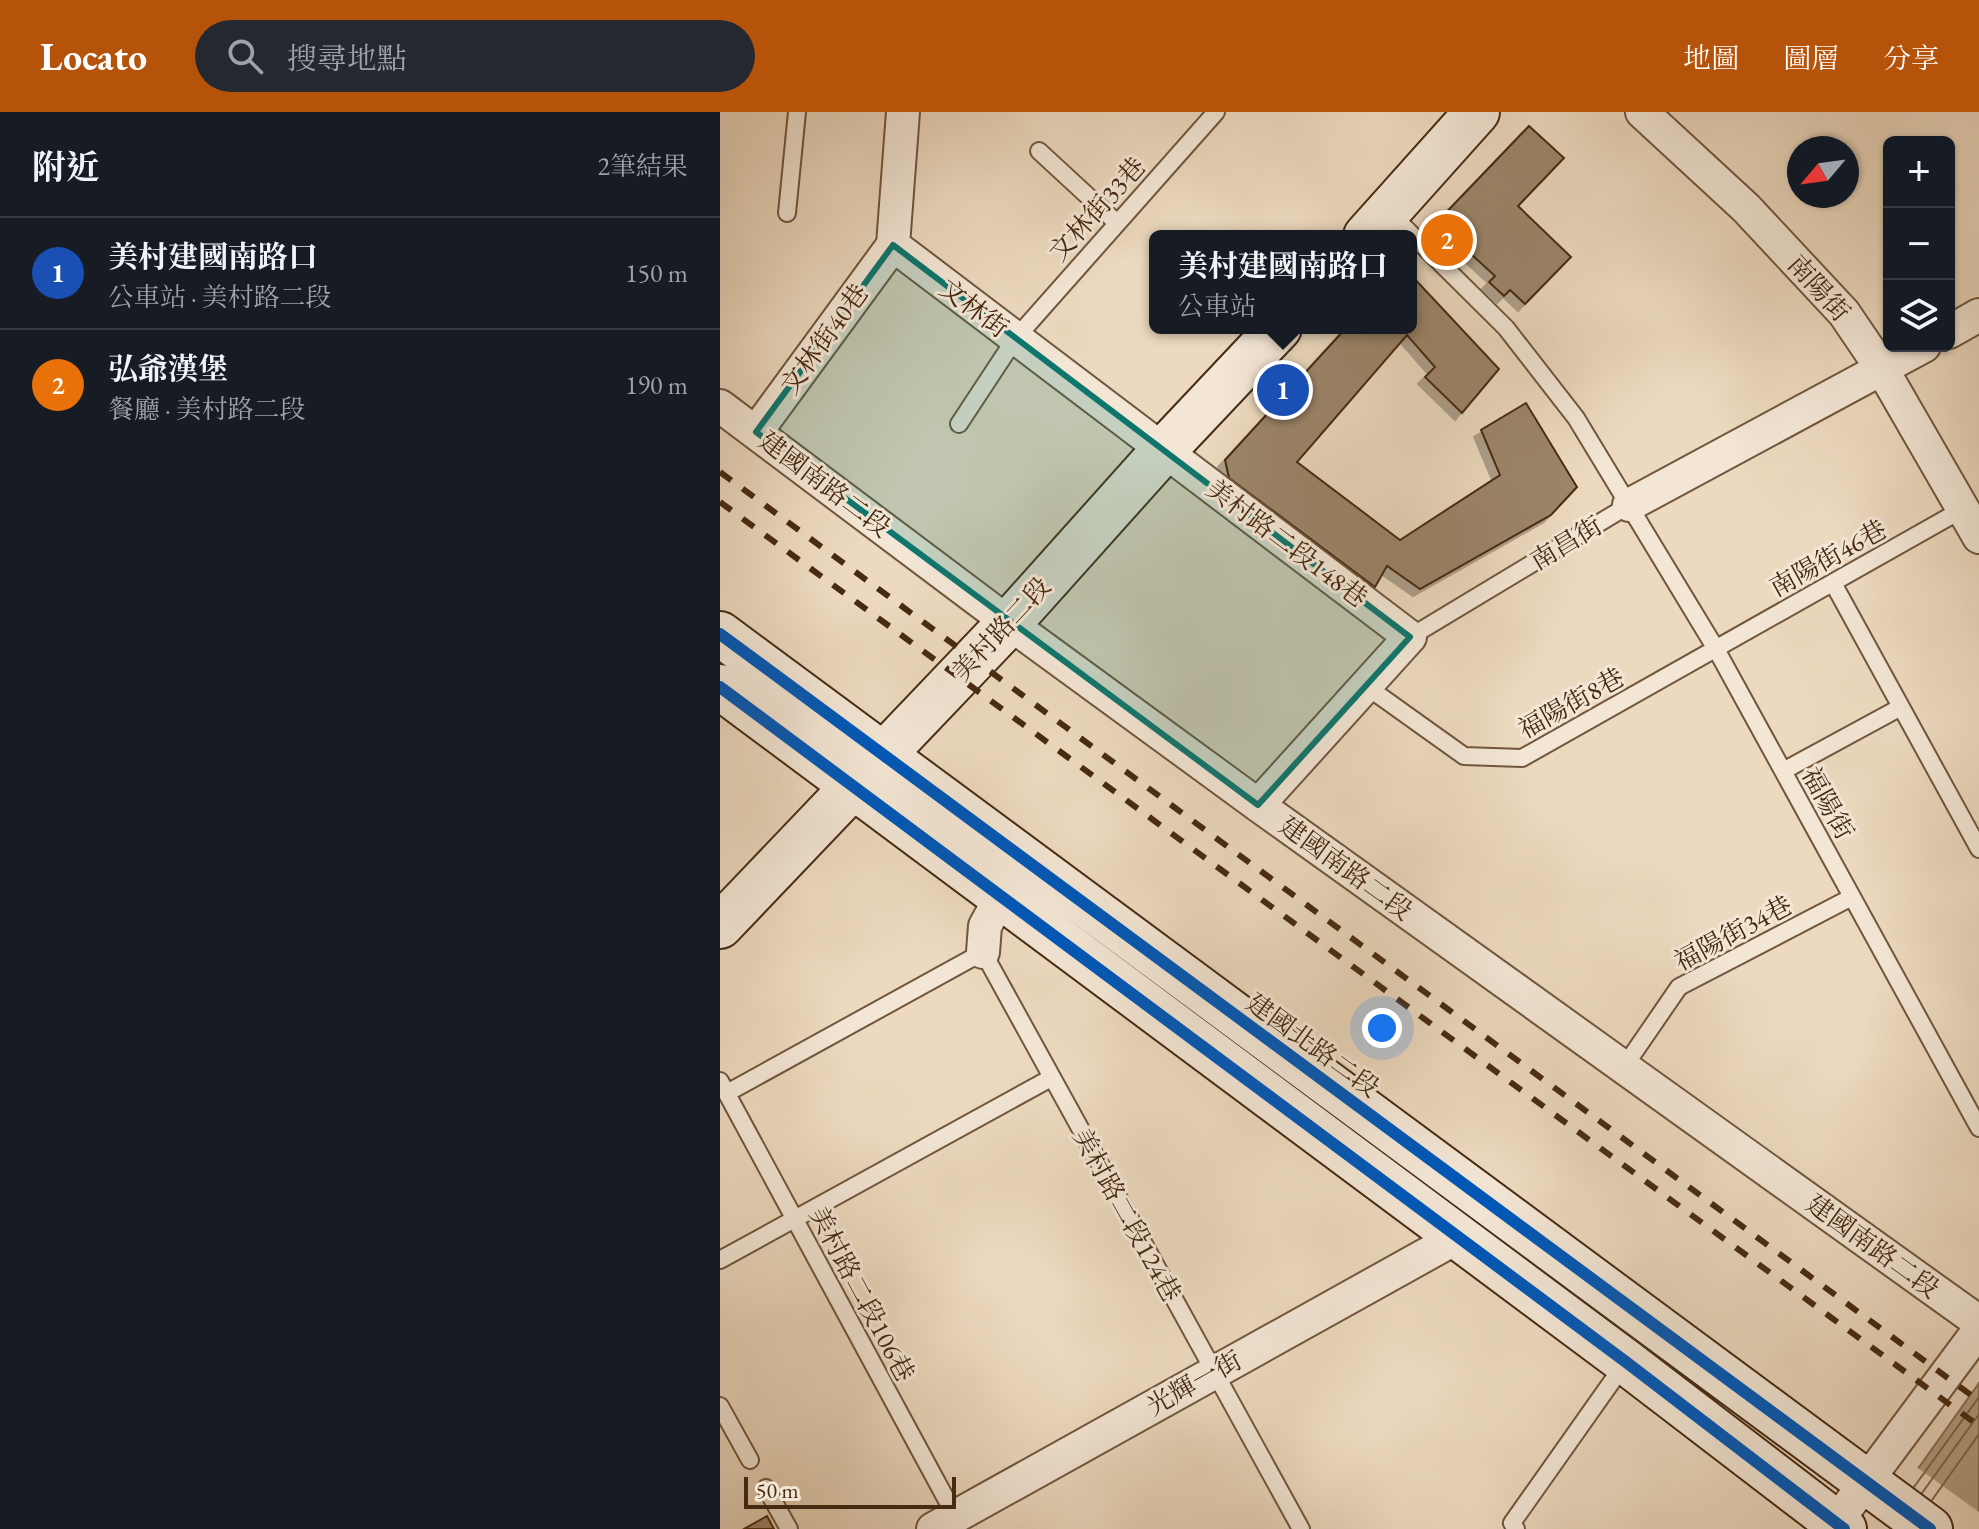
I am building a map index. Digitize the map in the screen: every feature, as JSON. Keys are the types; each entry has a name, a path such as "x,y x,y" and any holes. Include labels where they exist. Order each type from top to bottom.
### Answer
{"street":[{"path":"893,245 903,112"},
{"path":"1377,224 1477,112"},
{"name":"南陽街","path":"1642,112 1746,208 1833,301 1882,369 1971,523"},
{"name":"文林街","path":"893,245 1164,450"},
{"name":"文林街40巷","path":"756,432 893,245"},
{"path":"1955,329 1979,315"},
{"name":"美村路二段","path":"720,926 1009,623 1273,334"},
{"name":"南昌街","path":"1629,505 1913,352"},
{"name":"建國南路二段","path":"720,406 1258,805 1979,1322"},
{"name":"美村路二段148巷","path":"1164,450 1410,637"},
{"name":"建國北路二段","path":"720,634 1930,1529"},
{"name":"南昌街","path":"1258,805 1410,637"},
{"path":"720,687 1626,1362 1837,1527 1872,1486 1979,1330"},
{"path":"983,952 985,926 1001,897"},
{"name":"光輝一街","path":"950,1525 1456,1238"}],"lane":[{"path":"787,213 797,112"},
{"name":"文林街33巷","path":"959,424 1015,339 1216,112"},
{"path":"1039,151 1117,223"},
{"name":"福陽街","path":"1417,256 1506,328 1576,418 1716,649 1979,1128"},
{"name":"南昌街","path":"1410,637 1629,505"},
{"name":"南陽街46巷","path":"1716,649 1833,583 1971,523"},
{"path":"1833,583 1979,849"},
{"name":"福陽街8巷","path":"1366,686 1464,756 1522,758 1716,649"},
{"path":"1783,771 1901,707"},
{"name":"福陽街34巷","path":"1624,1067 1679,987 1852,897"},
{"path":"724,1087 983,952"},
{"name":"美村路二段124巷","path":"983,952 1301,1529"},
{"path":"720,1260 1051,1078"},
{"name":"美村路二段106巷","path":"724,1087 950,1525"},
{"path":"1516,1529 1512,1523 1626,1362"},
{"path":"720,1406 750,1460"},
{"path":"766,1488 789,1529"}],"highlighted area":[{"path":"893,245 1410,637 1258,805 756,432"}],"water":[{"path":"1979,1383 1979,1522 1875,1529"}],"pier":[{"path":"1915,1466 1979,1512 1979,1529 1871,1529"}],"building":[{"path":"1529,126 1564,158 1518,206 1571,257 1525,304 1510,290 1504,296 1489,282 1495,276 1471,254 1466,260 1443,238 1447,234 1436,223"},
{"path":"1417,281 1499,369 1462,413 1425,377 1435,367 1407,335 1297,462 1400,540 1500,475 1481,430 1526,403 1577,487 1551,515 1420,589 1387,566 1375,587 1229,478 1225,460 1340,334 1417,334"},
{"path":"767,1516 774,1529 744,1529"}],"railway":[{"path":"720,472 1979,1401"},
{"path":"720,502 1979,1426"}],"cycle path":[{"path":"720,634 1930,1529"},
{"path":"720,687 1626,1362 1844,1529"}],"place":[{"name":"弘爺漢堡","path":"1447,240"},
{"name":"美村建國南路口","path":"1283,390"}]}
